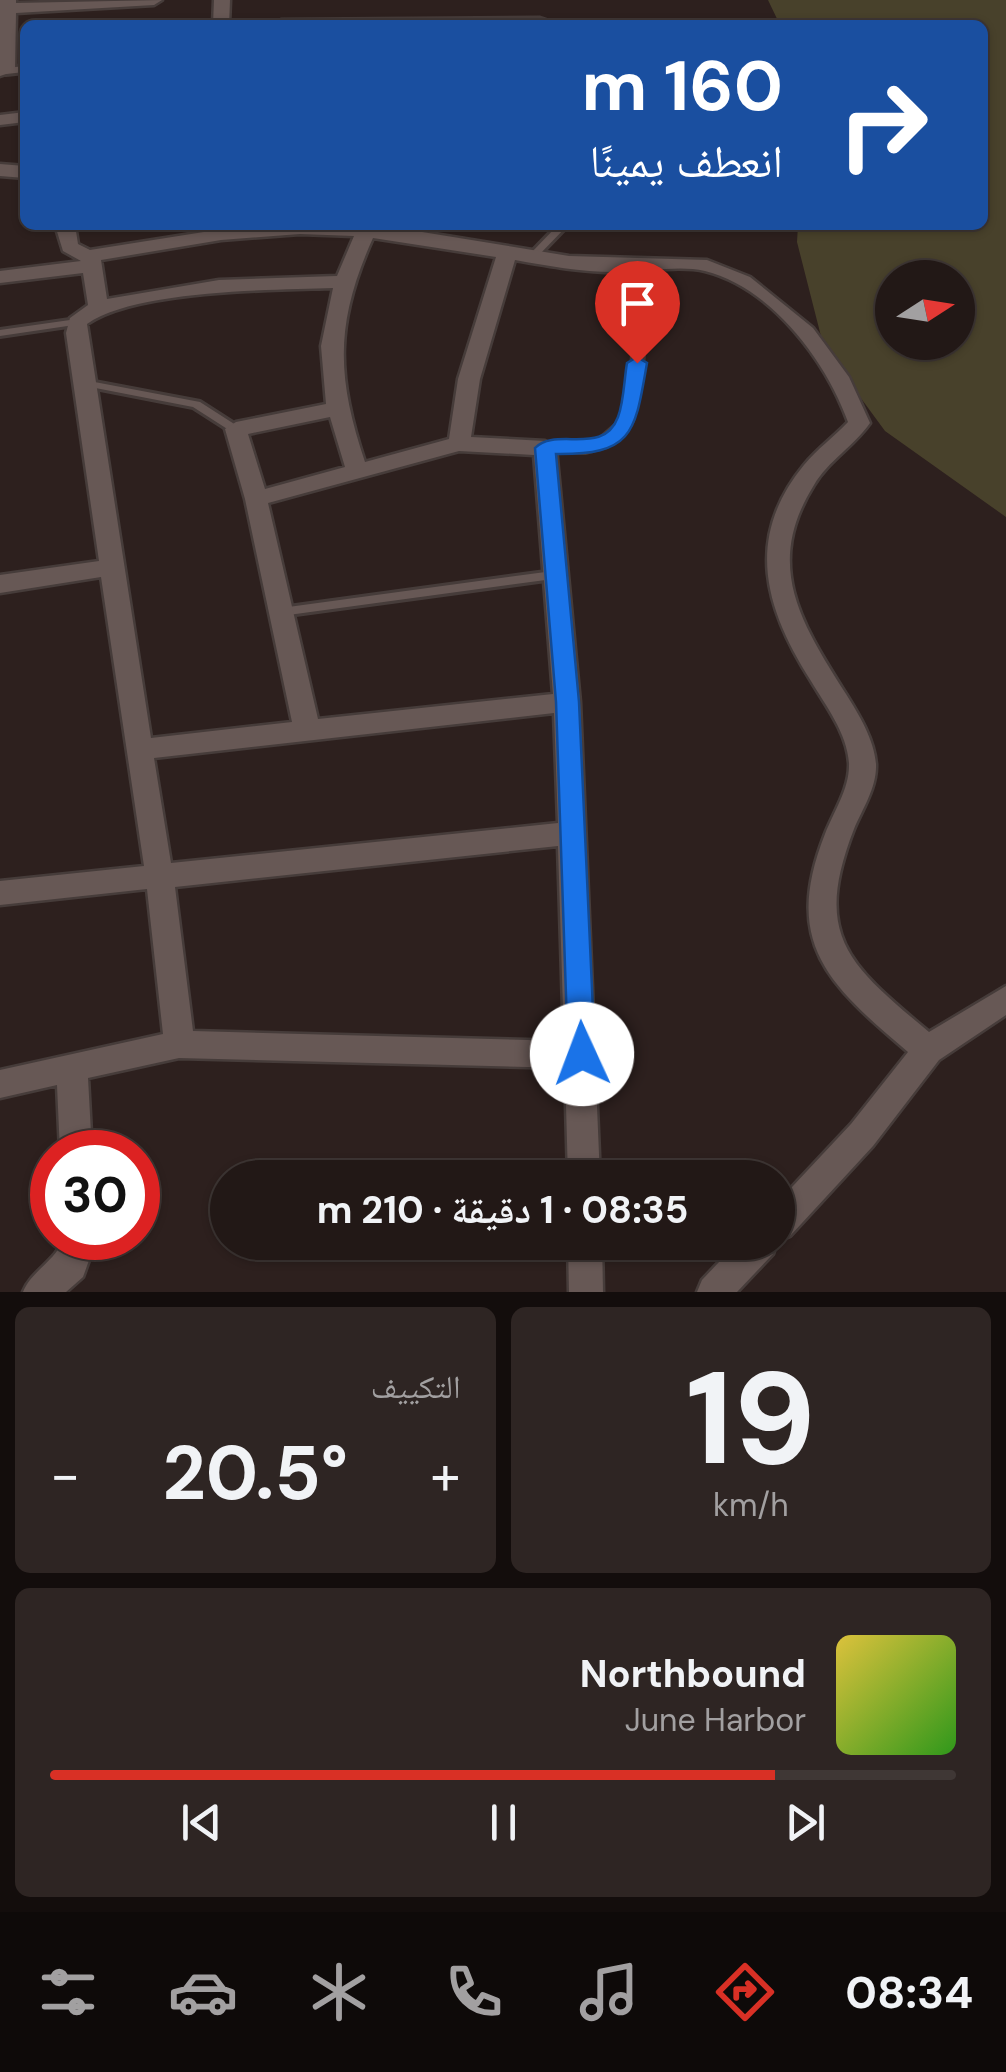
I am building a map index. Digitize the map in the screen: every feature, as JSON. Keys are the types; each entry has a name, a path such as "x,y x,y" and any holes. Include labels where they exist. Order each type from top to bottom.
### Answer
{"street":[{"path":"3,71 5,6 154,0"},
{"path":"79,4 84,20"},
{"path":"383,20 425,16 482,20"},
{"path":"64,230 65,243 90,261"},
{"path":"0,277 251,230"},
{"path":"357,470 336,410 330,332 367,230"},
{"path":"373,230 608,266 692,263 718,268 752,286 790,316 817,348 853,403 859,423 816,466 796,494 780,540 778,596 798,640 852,726 862,757 859,792 826,860 820,911 824,941 848,982 928,1050"},
{"path":"459,444 469,379 507,253"},
{"path":"90,261 84,383 160,875 179,1044"},
{"path":"88,314 219,286 345,282"},
{"path":"307,730 256,499 236,429 336,410"},
{"path":"256,499 459,444 545,448 567,702 584,1160"},
{"path":"0,584 113,567"},
{"path":"141,749 567,702"},
{"path":"0,893 574,833"},
{"path":"795,1207 862,1135 928,1050 1006,999"},
{"path":"0,1084 179,1044 582,1054"},
{"path":"72,1068 75,1130"},
{"path":"40,1292 73,1260"},
{"path":"585,1260 586,1292"},
{"path":"714,1292 744,1260"}],"lane":[{"path":"533,256 558,230"},
{"path":"545,448 585,448 603,443 627,421 634,395 647,265"},
{"path":"0,333 88,314"},
{"path":"84,383 196,404 236,429"},
{"path":"281,612 553,575"}],"shaded area":[{"path":"768,0 1006,0 1006,517 885,431 824,348 797,242 798,230 988,230 988,20 778,20"}],"route":[{"path":"582,1054 567,702 545,448 585,448 616,434 627,421 637,363"}]}
